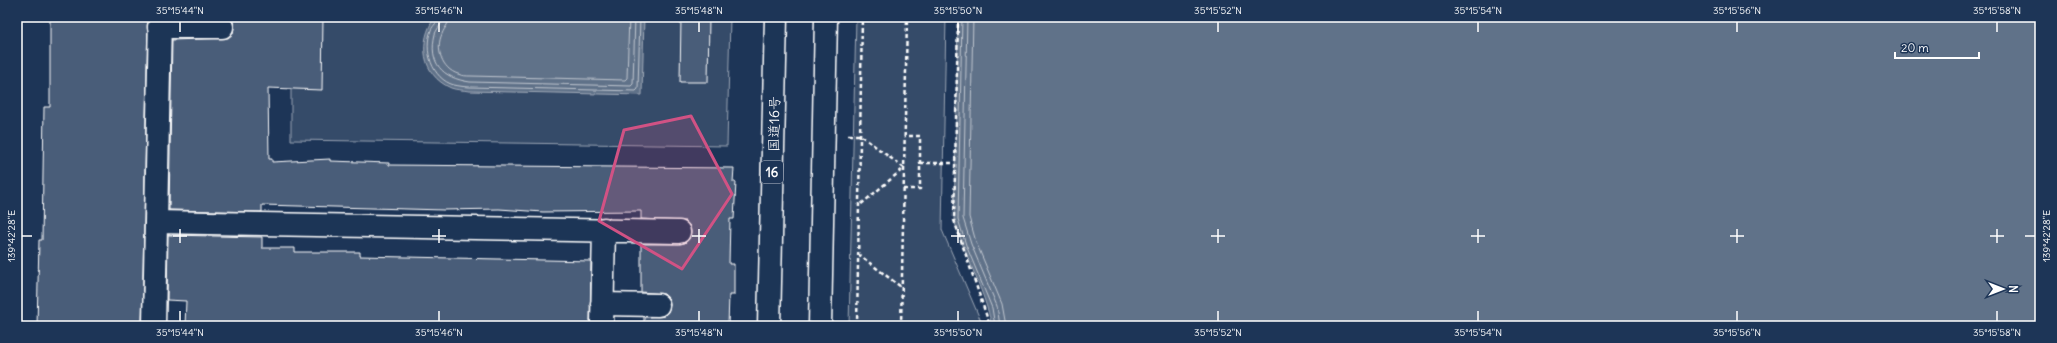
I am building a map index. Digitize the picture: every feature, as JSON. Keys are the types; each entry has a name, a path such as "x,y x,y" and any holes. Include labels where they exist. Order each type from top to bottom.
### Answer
{"main road":[{"name":"国道16号","path":"769,326 776,17"},
{"path":"820,326 826,17"},
{"path":"154,326 160,22 222,27"},
{"path":"156,222 604,229 680,232"},
{"path":"602,326 604,229"},
{"path":"602,304 658,306"}],"path":[{"path":"17,58 18,17"},
{"path":"857,326 862,17"},
{"path":"901,326 907,17"},
{"path":"958,17 954,220 990,326"},
{"path":"860,135 904,168"},
{"path":"903,189 920,189 920,136 904,136"},
{"path":"920,163 955,163"},
{"path":"859,207 904,168"},
{"path":"858,254 901,287"}],"highlighted area":[{"path":"691,116 732,194 682,269 599,221 624,130"}],"shaded area":[{"path":"291,17 730,17 727,146 291,140"},
{"path":"856,17 946,17 942,230 983,326 849,326"}],"water":[{"path":"435,17 644,17 642,95 469,91 451,88 433,75 425,57 426,36"},
{"path":"958,17 2040,17 2040,326 992,326 989,312 954,220"}],"building":[{"path":"50,17 148,17 142,326 37,326 39,240 42,240 44,107 50,107"},
{"path":"229,17 323,17 322,90 268,88 269,159 272,159 272,162 330,159 330,161 389,163 389,165 734,168 733,182 736,182 734,219 730,219 729,264 734,264 734,295 729,295 728,326 644,326 644,317 664,316 668,312 670,305 669,299 664,294 641,292 641,244 685,243 689,239 691,232 690,226 685,221 641,219 641,211 543,212 499,209 444,210 262,205 262,212 169,210 172,40 228,38 233,34 234,27 233,21"},
{"path":"681,17 709,17 708,82 680,82"},
{"path":"168,235 262,237 262,248 295,248 295,252 360,252 360,256 591,261 590,326 185,326 186,301 167,300"}]}
